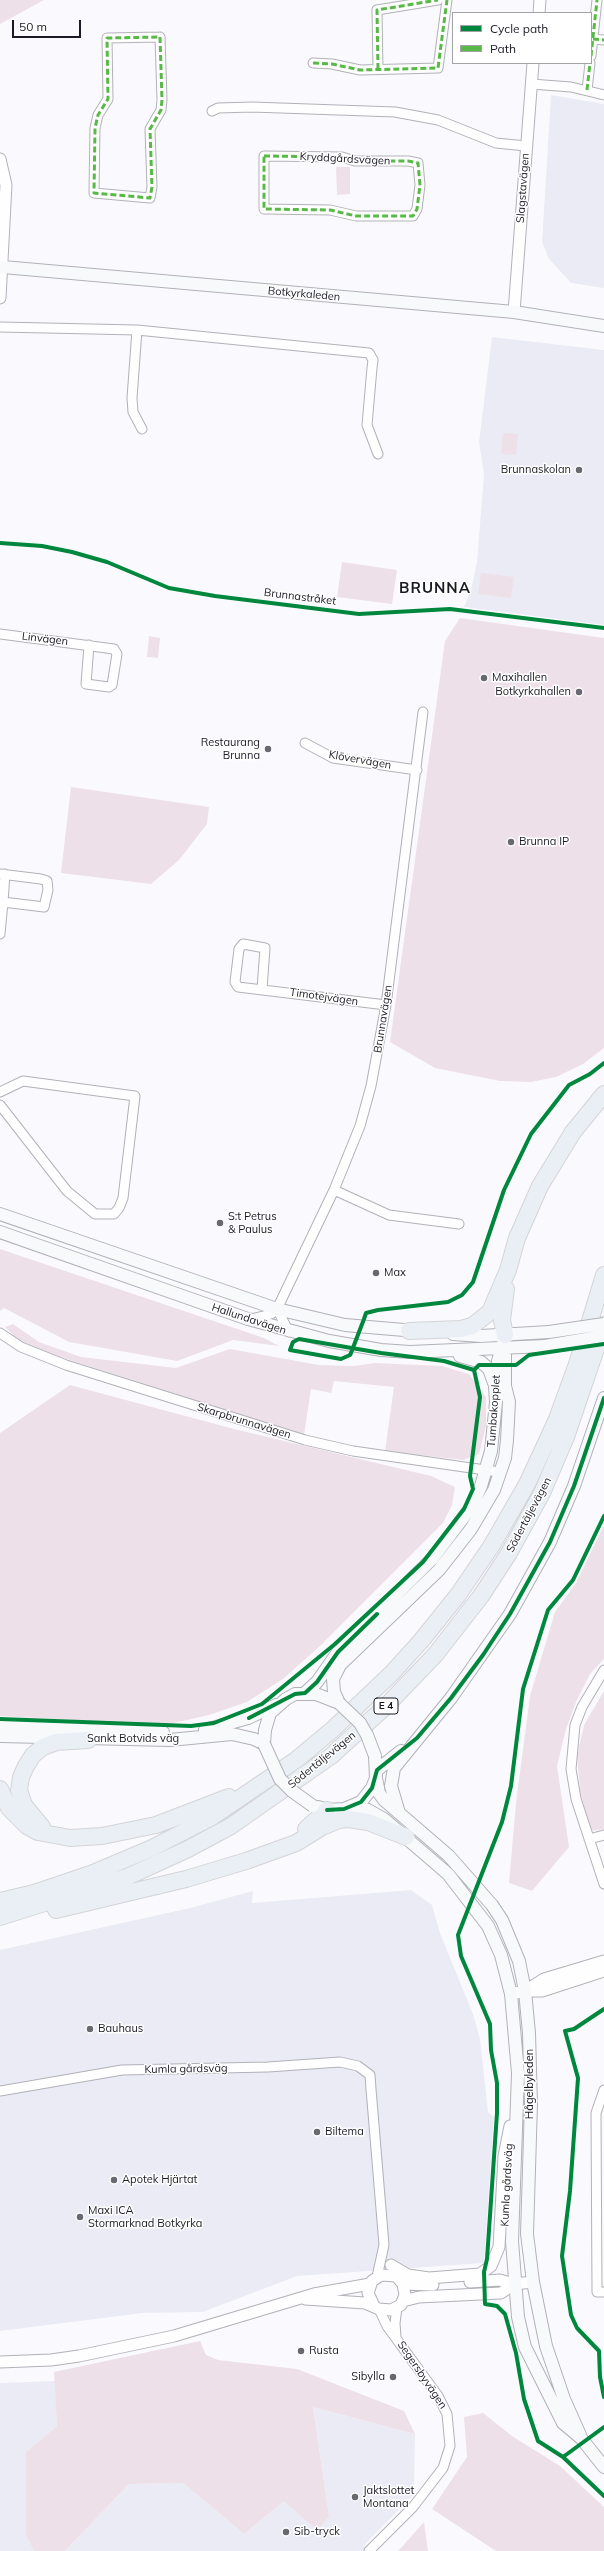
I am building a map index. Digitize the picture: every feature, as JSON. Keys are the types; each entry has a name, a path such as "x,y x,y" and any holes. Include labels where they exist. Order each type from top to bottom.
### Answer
{"highway":[{"path":"409,1331 448,1331 472,1326 484,1318 492,1308 508,1270 517,1238 540,1186 573,1132 604,1094"},
{"path":"503,1342 502,1320 508,1270"},
{"name":"E 4","path":"0,1901 34,1893 93,1873 152,1848 212,1817 262,1784 332,1730 392,1673 421,1642 458,1595 492,1545 527,1484 557,1419 577,1364 604,1275"},
{"name":"Södertäljevägen","path":"0,1917 127,1877 188,1849 231,1826 331,1756 386,1706 435,1655 480,1596 509,1553 542,1492 566,1437 604,1324"},
{"path":"55,1837 40,1826 24,1805 19,1790 21,1777 33,1755 43,1747 56,1742 88,1740"},
{"path":"0,1789 9,1808 16,1817 38,1832 55,1837 102,1836 156,1825 262,1784"},
{"path":"273,1851 303,1832 320,1808"},
{"path":"0,1924 186,1879 296,1843 330,1823 348,1819 368,1822 406,1837"}],"main road":[{"name":"Botkyrkaleden","path":"3,267 514,312 604,326"},
{"name":"Hallundavägen","path":"0,1214 277,1309 346,1325 481,1336 527,1348 604,1336"},
{"name":"Hallundavägen","path":"0,1232 248,1319 289,1332 355,1346 413,1352 503,1342 549,1332 604,1324"},
{"name":"Tumbakopplet","path":"305,1693 317,1682 338,1652 415,1577 450,1538 472,1506 487,1469 494,1430 495,1386 498,1361 503,1342"},
{"name":"Tumbakopplet","path":"503,1342 505,1355 505,1386 509,1402"},
{"name":"Tumbakopplet","path":"328,1694 340,1665 438,1570 485,1508 505,1458 514,1360 518,1353 527,1348"},
{"path":"413,1352 476,1359 489,1369 495,1386"},
{"path":"399,1813 391,1786 391,1776 394,1768 460,1686 510,1614 550,1542 574,1486 604,1398"},
{"path":"376,1774 375,1756 367,1734 360,1723 328,1694 295,1694 277,1705 267,1722 264,1744 280,1779 292,1791 320,1808 352,1807 367,1795 376,1774 417,1738"},
{"name":"Sankt Botvids väg","path":"0,1725 184,1732 226,1726 277,1705"},
{"name":"Sankt Botvids väg","path":"0,1736 88,1740 170,1740 232,1734 254,1738 264,1744"},
{"name":"Hågelbyleden","path":"376,1774 379,1793 399,1813 449,1856 492,1905 511,1939 519,1961 525,1991 531,2068 527,2234 533,2282 546,2346 564,2399 581,2438"},
{"name":"Hågelbyleden","path":"352,1807 368,1810 384,1819 448,1874 488,1926 505,1966 511,1994 518,2073 512,2219 514,2284 525,2347 563,2423 581,2438 604,2467"}],"street":[{"path":"378,69 377,10 438,0"},
{"path":"313,63 332,64 360,70 438,68 447,0"},
{"path":"539,12 540,0"},
{"path":"592,48 597,0"},
{"path":"160,37 165,110 150,129 150,198 94,193 95,128 98,115 108,100 107,38 160,37"},
{"path":"593,39 604,40"},
{"name":"Slagstavägen","path":"514,312 526,146 534,64"},
{"path":"587,90 590,64"},
{"path":"531,84 587,90 604,95"},
{"path":"212,111 218,108 252,107 395,112 438,120 496,143 526,146"},
{"name":"Kryddgårdsvägen","path":"264,156 342,157 355,161 408,161 418,163 420,185 417,209 413,216 356,216 330,210 264,209 264,156"},
{"path":"0,159 6,185 3,267 0,298"},
{"path":"0,327 137,330 369,353 372,364 367,425 378,454"},
{"path":"137,330 132,398 133,412 142,430"},
{"name":"Linvägen","path":"0,634 89,645 114,649 116,651 112,685 109,687 86,684 89,645"},
{"name":"Brunnavägen","path":"277,1309 334,1190 360,1126 371,1086 386,1005 417,770 423,712"},
{"name":"Klövervägen","path":"305,743 333,758 417,770"},
{"path":"0,934 3,902 2,874 47,880 48,890 44,907 3,902"},
{"name":"Timotejvägen","path":"262,989 266,948 243,944 239,949 235,982 238,987 386,1005"},
{"path":"0,1092 23,1081 135,1096 123,1198 119,1208 114,1214 95,1214 67,1191 0,1105"},
{"path":"334,1190 389,1215 459,1224"},
{"path":"248,1319 265,1317 277,1309 289,1332"},
{"name":"Skarpbrunnavägen","path":"0,1333 21,1347 66,1365 306,1440 353,1451 487,1469 499,1472"},
{"path":"604,1670 582,1707 572,1745 571,1769 574,1788 604,1884"},
{"path":"589,1839 604,1834"},
{"path":"525,1991 544,1979 604,1961"},
{"path":"511,1994 525,1991 542,1991 604,1971"},
{"name":"Kumla gårdsväg","path":"0,2091 122,2070 261,2068 340,2062 358,2066 370,2075 384,2245"},
{"name":"Kumla gårdsväg","path":"473,2281 491,2274 501,2264 503,2257 512,2097 518,2073"},
{"path":"604,2090 596,2113 598,2292 604,2292"},
{"path":"391,2265 408,2275 429,2278 474,2275 484,2272 491,2266 499,2247 504,2149 510,2126"},
{"path":"384,2245 391,2265 405,2290 400,2304"},
{"path":"376,2307 368,2293 374,2281 384,2245"},
{"name":"Kumla gårdsväg","path":"0,2362 51,2360 80,2356 174,2336 301,2298 374,2281 386,2274 400,2280 436,2285 500,2280 514,2284 533,2282"},
{"name":"Kumla gårdsväg","path":"301,2298 365,2303 385,2311 419,2296 500,2293 514,2284"},
{"name":"Segersbyvägen","path":"396,2337 395,2323 400,2304"},
{"name":"Segersbyvägen","path":"369,2551 413,2507 443,2468 450,2446 447,2414 438,2396 376,2307"}],"shaded area":[{"path":"0,0 44,0 0,24"},
{"path":"551,95 604,104 604,288 571,283 549,259 542,242"},
{"path":"336,167 350,167 350,194 337,195"},
{"path":"492,337 604,350 604,625 464,607 471,590 477,562 484,474 479,442"},
{"path":"503,433 518,434 516,455 501,454"},
{"path":"342,562 397,570 392,604 337,597"},
{"path":"481,573 514,577 511,598 478,594"},
{"name":"Brunna IP","path":"460,618 604,638 604,1048 583,1064 556,1077 531,1082 500,1081 435,1068 390,1042 445,641"},
{"path":"149,636 160,638 158,658 147,657"},
{"path":"71,787 209,807 207,824 179,860 151,884 61,873"},
{"path":"0,1249 264,1338 279,1346 233,1340 177,1361 69,1342 4,1308 0,1311"},
{"path":"13,1324 39,1342 81,1357 176,1368 230,1349 319,1365 353,1366 376,1363 442,1366 469,1374 486,1397 486,1426 479,1454 463,1460 385,1451 394,1387 334,1381 331,1393 311,1389 304,1435 23,1345 5,1327"},
{"path":"70,1385 234,1429 431,1476 455,1487 452,1505 443,1523 319,1647 283,1679 247,1702 209,1715 165,1725 0,1716 0,1433"},
{"path":"604,1525 604,1659 590,1674 576,1702 566,1729 557,1766 569,1847 532,1891 509,1883 516,1803 530,1696 555,1612 576,1583"},
{"path":"604,1691 604,1829 590,1831 580,1790 577,1756 584,1725"},
{"path":"411,1890 432,1905 440,1933 473,2014 480,2039 488,2112 494,2117 484,2263 297,2276 203,2312 143,2313 0,2331 0,1950 190,1908 253,1891 252,1903"},
{"path":"200,2341 206,2355 218,2360 297,2369 404,2411 415,2434 313,2407 329,2516 317,2530 284,2501 244,2534 183,2483 129,2484 65,2551 34,2551 26,2535 26,2452 57,2426 54,2372"},
{"path":"55,2381 57,2426 26,2452 26,2534 34,2551 0,2551 0,2383"},
{"path":"313,2407 415,2434 414,2494 364,2545 371,2551 65,2551 129,2484 183,2483 244,2534 284,2501 329,2516"},
{"path":"483,2413 512,2436 560,2466 604,2507 604,2551 496,2551 432,2509 467,2457 464,2417"},
{"path":"424,2522 428,2551 397,2551 400,2549"}],"marked path":[{"path":"378,69 377,10 438,0"},
{"path":"313,63 332,64 360,70 438,68 447,0"},
{"path":"592,47 597,0"},
{"path":"160,37 162,100 161,110 150,129 152,187 150,198 94,193 95,128 98,115 108,99 107,38 160,37"},
{"path":"593,39 604,40"},
{"path":"587,90 590,64"},
{"path":"264,156 342,157 355,161 408,161 418,163 420,185 417,209 413,216 356,216 330,210 264,209 264,156"}],"cycle path":[{"name":"Brunnastråket","path":"0,543 42,546 72,552 107,562 169,588 215,596 359,614 450,609 604,628"},
{"path":"474,1370 444,1361 381,1353 299,1339 293,1342 290,1350 341,1359 350,1355 351,1353 364,1319 366,1313 378,1310 448,1302 462,1295 473,1282 504,1190 531,1134 569,1085 590,1074 604,1063"},
{"path":"474,1370 479,1365 516,1365 529,1355 604,1344"},
{"path":"0,1719 191,1726 214,1723 262,1704 335,1644 423,1562 464,1509 473,1489 470,1476 480,1397 474,1370"},
{"path":"327,1810 344,1809 361,1802 372,1788 377,1770 417,1738 451,1698 483,1655 510,1614 550,1542 574,1486 604,1398"},
{"path":"604,1516 573,1580 548,1610 523,1689 511,1786 502,1822 458,1935 461,1956 490,2024 491,2050 497,2083 497,2113 487,2259 484,2272 485,2304 497,2306 505,2314 516,2353 524,2399 538,2441 563,2457 604,2496"},
{"path":"249,1718 295,1694 305,1693 317,1682 338,1652 377,1614"},
{"path":"604,2009 574,2029 565,2031 578,2078 570,2191 562,2256 571,2315 577,2328 599,2351 600,2377 604,2397"},
{"path":"563,2457 604,2427"}],"place":[{"name":"Brunnaskolan","path":"579,470"},
{"name":"Maxihallen","path":"484,678"},
{"name":"Botkyrkahallen","path":"579,692"},
{"name":"Restaurang Brunna","path":"268,749"},
{"name":"Brunna IP","path":"511,842"},
{"name":"S:t Petrus & Paulus","path":"220,1223"},
{"name":"Max","path":"376,1273"},
{"name":"Bauhaus","path":"90,2029"},
{"name":"Biltema","path":"317,2132"},
{"name":"Apotek Hjärtat","path":"114,2180"},
{"name":"Maxi ICA Stormarknad Botkyrka","path":"80,2217"},
{"name":"Rusta","path":"301,2351"},
{"name":"Sibylla","path":"393,2377"},
{"name":"Jaktslottet Montana","path":"355,2497"},
{"name":"Sib-tryck","path":"286,2532"}],"district":[{"name":"BRUNNA","path":"435,588"}]}
